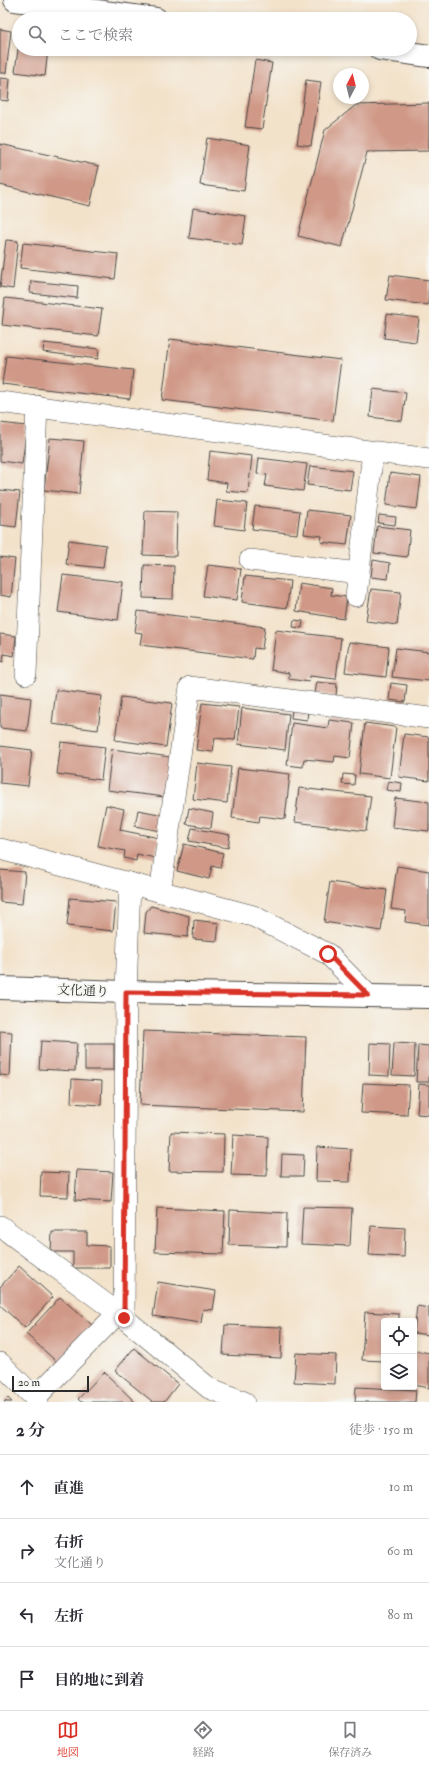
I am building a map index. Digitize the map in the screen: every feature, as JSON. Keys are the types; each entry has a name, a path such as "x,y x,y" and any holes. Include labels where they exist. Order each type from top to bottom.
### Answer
{"street":[{"path":"15,0 104,12"},
{"path":"417,54 429,56"},
{"path":"0,402 429,459"},
{"path":"26,674 37,406"},
{"path":"356,596 373,452"},
{"path":"250,560 359,573"},
{"path":"160,892 190,687 429,718"},
{"path":"0,849 253,916 328,954 368,995"},
{"path":"0,1363 36,1400 121,1315 126,992 130,884"},
{"name":"文化通り","path":"0,988 126,992 429,997"},
{"path":"0,1226 121,1315 209,1388 244,1402"}],"building":[{"path":"0,29 11,31 6,73 0,73"},
{"path":"17,56 47,56 45,76 15,72"},
{"path":"255,60 272,63 262,129 245,127"},
{"path":"0,78 10,79 8,101 0,100"},
{"path":"306,80 321,82 311,146 297,144"},
{"path":"429,103 429,151 367,152 342,247 298,236 325,130 356,105"},
{"path":"207,138 250,145 244,191 200,185"},
{"path":"0,144 99,166 90,206 0,185"},
{"path":"193,208 246,216 242,245 189,238"},
{"path":"6,240 18,241 13,289 0,287"},
{"path":"23,243 118,254 115,279 20,268"},
{"path":"390,275 429,280 428,305 386,300"},
{"path":"31,281 78,286 77,298 30,293"},
{"path":"5,298 102,309 98,336 2,325"},
{"path":"387,314 419,318 416,342 384,338"},
{"path":"170,339 341,360 333,421 162,400"},
{"path":"44,343 99,349 98,359 43,352"},
{"path":"6,356 133,370 130,399 2,384"},
{"path":"373,389 406,393 402,421 370,417"},
{"path":"0,423 27,426 22,464 0,461"},
{"path":"50,438 84,441 79,494 44,490"},
{"path":"210,451 252,456 248,493 226,491 227,483 207,480"},
{"path":"259,458 307,464 303,491 265,486 267,475 257,474"},
{"path":"310,466 353,471 350,490 307,485"},
{"path":"390,473 421,477 417,509 386,505"},
{"path":"0,490 20,492 16,527 0,525"},
{"path":"217,500 247,503 244,530 214,526"},
{"path":"255,506 300,511 297,534 252,529"},
{"path":"307,510 351,515 347,545 321,542 322,536 304,534"},
{"path":"145,511 177,512 176,556 143,555"},
{"path":"379,515 396,517 395,525 378,523"},
{"path":"377,526 410,530 407,557 374,553"},
{"path":"69,540 106,545 103,568 66,564"},
{"path":"0,557 15,559 11,597 0,595"},
{"path":"373,560 390,563 388,579 371,577"},
{"path":"144,565 174,566 173,599 143,598"},
{"path":"208,565 241,569 237,600 203,596"},
{"path":"63,575 123,582 118,620 58,612"},
{"path":"245,576 290,581 287,608 242,602"},
{"path":"299,583 332,588 331,595 347,597 344,619 296,611"},
{"path":"371,589 401,592 397,625 366,621"},
{"path":"138,611 265,627 262,649 254,648 253,659 140,645 142,633 135,632"},
{"path":"294,620 303,621 302,628 293,627"},
{"path":"276,630 341,638 336,679 310,676 309,682 289,679 289,673 271,670"},
{"path":"0,634 16,636 14,656 4,654 3,662 0,661"},
{"path":"349,642 389,647 386,677 345,672"},
{"path":"396,648 429,652 429,681 392,677"},
{"path":"317,682 337,684 336,696 315,693"},
{"path":"391,683 407,685 405,702 389,700"},
{"path":"56,690 102,696 98,730 52,724"},
{"path":"0,694 31,698 27,731 0,728"},
{"path":"121,697 172,703 166,747 115,740"},
{"path":"202,703 239,707 235,740 215,738 213,752 196,750"},
{"path":"242,708 289,714 285,750 238,744"},
{"path":"292,710 308,711 307,720 291,718"},
{"path":"329,720 354,723 350,758 335,756 334,762 304,759 303,767 287,765 292,723 328,728"},
{"path":"365,723 396,727 390,778 359,774"},
{"path":"404,734 429,737 429,781 399,777"},
{"path":"61,742 105,747 101,780 57,774"},
{"path":"0,746 32,750 28,786 0,783"},
{"path":"112,749 170,757 165,797 107,790"},
{"path":"197,763 231,767 227,803 193,799"},
{"path":"238,768 290,774 285,819 260,816 259,822 232,818"},
{"path":"343,774 355,775 354,785 342,784"},
{"path":"388,781 402,783 401,792 386,790"},
{"path":"299,788 371,796 366,831 295,822"},
{"path":"395,798 429,802 429,831 392,827"},
{"path":"106,805 124,809 120,830 159,838 155,858 137,854 136,861 124,858 125,851 98,846"},
{"path":"189,808 213,813 211,828 186,824"},
{"path":"138,810 164,815 161,831 135,826"},
{"path":"192,828 230,835 228,848 189,841"},
{"path":"184,844 223,853 220,868 212,866 209,879 177,871"},
{"path":"397,866 429,871 429,925 405,922 406,911 391,909"},
{"path":"0,870 25,872 22,904 0,902"},
{"path":"330,882 387,890 381,931 324,922"},
{"path":"70,898 116,902 113,931 67,926"},
{"path":"151,906 189,916 188,937 144,933 146,912"},
{"path":"194,920 219,923 217,941 193,939"},
{"path":"0,1031 12,1032 10,1076 0,1075"},
{"path":"143,1031 306,1037 303,1112 140,1105"},
{"path":"41,1041 77,1043 75,1071 39,1069"},
{"path":"370,1043 390,1044 389,1076 369,1075"},
{"path":"394,1043 415,1044 414,1076 392,1075"},
{"path":"85,1044 114,1044 114,1070 85,1070"},
{"path":"418,1045 429,1046 429,1082 416,1082"},
{"path":"72,1079 102,1081 101,1105 71,1103"},
{"path":"363,1083 409,1085 407,1115 361,1113"},
{"path":"419,1084 429,1085 429,1115 417,1114"},
{"path":"171,1132 224,1134 223,1172 169,1171"},
{"path":"233,1135 268,1137 267,1176 231,1175"},
{"path":"317,1147 351,1149 350,1182 316,1181"},
{"path":"282,1154 304,1155 303,1176 281,1176"},
{"path":"77,1170 113,1172 111,1202 75,1200"},
{"path":"41,1172 69,1173 68,1197 40,1196"},
{"path":"303,1207 352,1208 350,1246 301,1244"},
{"path":"157,1208 225,1211 223,1254 155,1252"},
{"path":"230,1210 287,1213 286,1247 229,1245"},
{"path":"371,1226 405,1228 404,1257 369,1255"},
{"path":"52,1232 87,1232 87,1245 110,1246 110,1268 73,1268 73,1252 51,1252"},
{"path":"19,1266 53,1297 25,1328 0,1305 0,1287"},
{"path":"158,1282 216,1291 213,1310 203,1309 201,1323 153,1316"},
{"path":"60,1297 92,1325 58,1363 26,1334"},
{"path":"417,1306 429,1308 429,1335 417,1333 417,1318 416,1318"},
{"path":"365,1312 399,1314 399,1318 381,1318 381,1361 362,1360"},
{"path":"225,1325 282,1327 281,1358 223,1355"},
{"path":"134,1348 178,1384 164,1402 153,1402 115,1371"},
{"path":"417,1351 429,1353 429,1388 417,1386"},
{"path":"296,1353 336,1355 335,1384 294,1382"},
{"path":"104,1372 135,1402 81,1402 78,1399"},
{"path":"356,1387 381,1388 381,1390 416,1390 415,1402 355,1402"},
{"path":"8,1398 12,1402 4,1402"}],"route":[{"path":"124,1318 126,992 368,995 328,954"}]}
